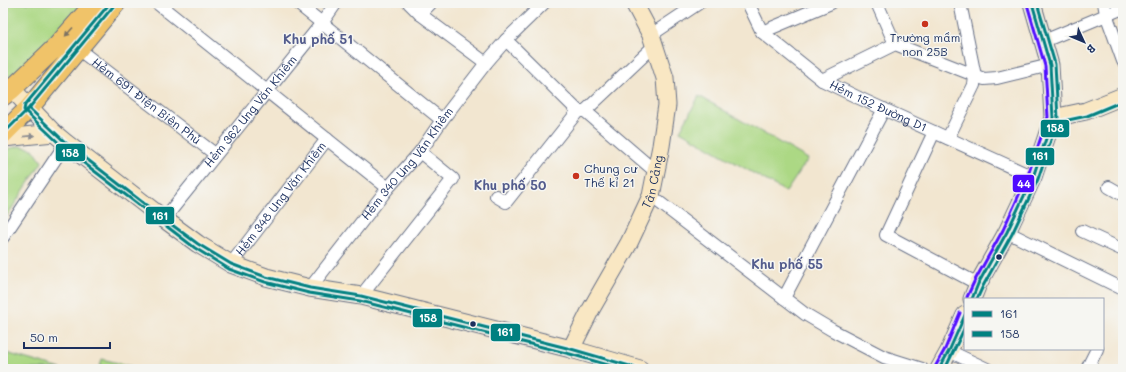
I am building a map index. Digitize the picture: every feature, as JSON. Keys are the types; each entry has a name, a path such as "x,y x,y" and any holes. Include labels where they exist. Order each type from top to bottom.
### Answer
{"main road":[{"path":"6,93 58,45 95,3"},
{"path":"3,134 29,108 116,3"}],"street":[{"path":"157,3 327,139"},
{"path":"297,3 442,120"},
{"name":"Hẻm 362 Ung Văn Khiêm","path":"164,219 322,23 336,3"},
{"path":"409,3 420,14 486,62"},
{"path":"420,14 431,3"},
{"name":"Hẻm 340 Ung Văn Khiêm","path":"310,288 388,188 420,152 486,62 544,3"},
{"name":"Tân Cảng","path":"571,349 590,311 629,243 651,196 661,146 667,105 665,78 653,40 634,3"},
{"path":"496,196 506,202 582,111 653,40 699,3"},
{"name":"Hẻm 152 Đường D1","path":"748,3 762,32 822,80 884,110 1033,177"},
{"path":"762,32 831,3"},
{"path":"877,3 895,44 975,76 984,79 998,78 1050,65"},
{"path":"948,138 974,85 975,76 960,3"},
{"path":"934,132 886,235 975,292 1007,232 1033,177 1053,118 1050,65 1032,3"},
{"path":"1044,41 1105,9 1123,8"},
{"path":"1105,9 1123,61"},
{"path":"506,40 582,111 656,172"},
{"path":"822,80 895,44"},
{"name":"Hẻm 691 Điện Biên Phủ","path":"78,49 215,154"},
{"path":"6,93 29,108 60,138 164,219 198,244 231,264 266,277 310,288 361,296 571,349 640,369"},
{"path":"1053,118 1086,111 1123,96"},
{"path":"784,298 884,110"},
{"path":"3,138 60,138"},
{"path":"3,237 60,138"},
{"name":"Hẻm 348 Ung Văn Khiêm","path":"231,264 327,139 388,188"},
{"path":"361,296 453,179 420,152"},
{"path":"1109,187 1123,195"},
{"path":"651,196 805,314 844,337 884,357 922,369"},
{"path":"1082,231 1123,250"},
{"path":"1007,232 1122,284"},
{"path":"939,369 964,317"},
{"path":"1087,369 1096,350"},
{"path":"949,351 987,369"}],"green space":[{"path":"3,3 83,3 24,65 3,81"},
{"path":"699,96 808,159 786,192 680,131"},
{"path":"19,146 33,149 42,162 3,222 3,151"},
{"path":"3,352 61,369 3,369"},
{"path":"102,359 142,369 99,369"}],"transit line":[{"name":"158","path":"110,3 25,105 24,110 63,147 195,248 229,269 265,282 309,293 360,301 570,354 622,369"},
{"name":"161","path":"3,134 29,108 116,3"},
{"name":"161","path":"972,298 978,284 1007,232 1033,177 1053,118 1050,65 1032,3"},
{"name":"158","path":"977,298 1012,234 1038,179 1058,119 1055,64 1037,3"},
{"name":"44","path":"967,297 1003,230 1028,175 1048,117 1045,66 1027,4"},
{"name":"158","path":"1054,123 1087,116 1123,101"},
{"name":"161","path":"29,108 66,143 164,219 198,244 231,264 266,277 310,288 361,296 571,349 640,369"},
{"name":"44","path":"935,367 945,349 960,313"},
{"name":"161","path":"939,369 964,317"},
{"name":"158","path":"945,369 964,329"}],"place":[{"name":"Trường mầm non 25B","path":"925,24"},
{"name":"Chung cư Thế kỉ 21","path":"576,176"}],"district":[{"name":"Khu phố 51","path":"318,39"},
{"name":"Khu phố 50","path":"510,185"},
{"name":"Khu phố 55","path":"787,264"}]}
